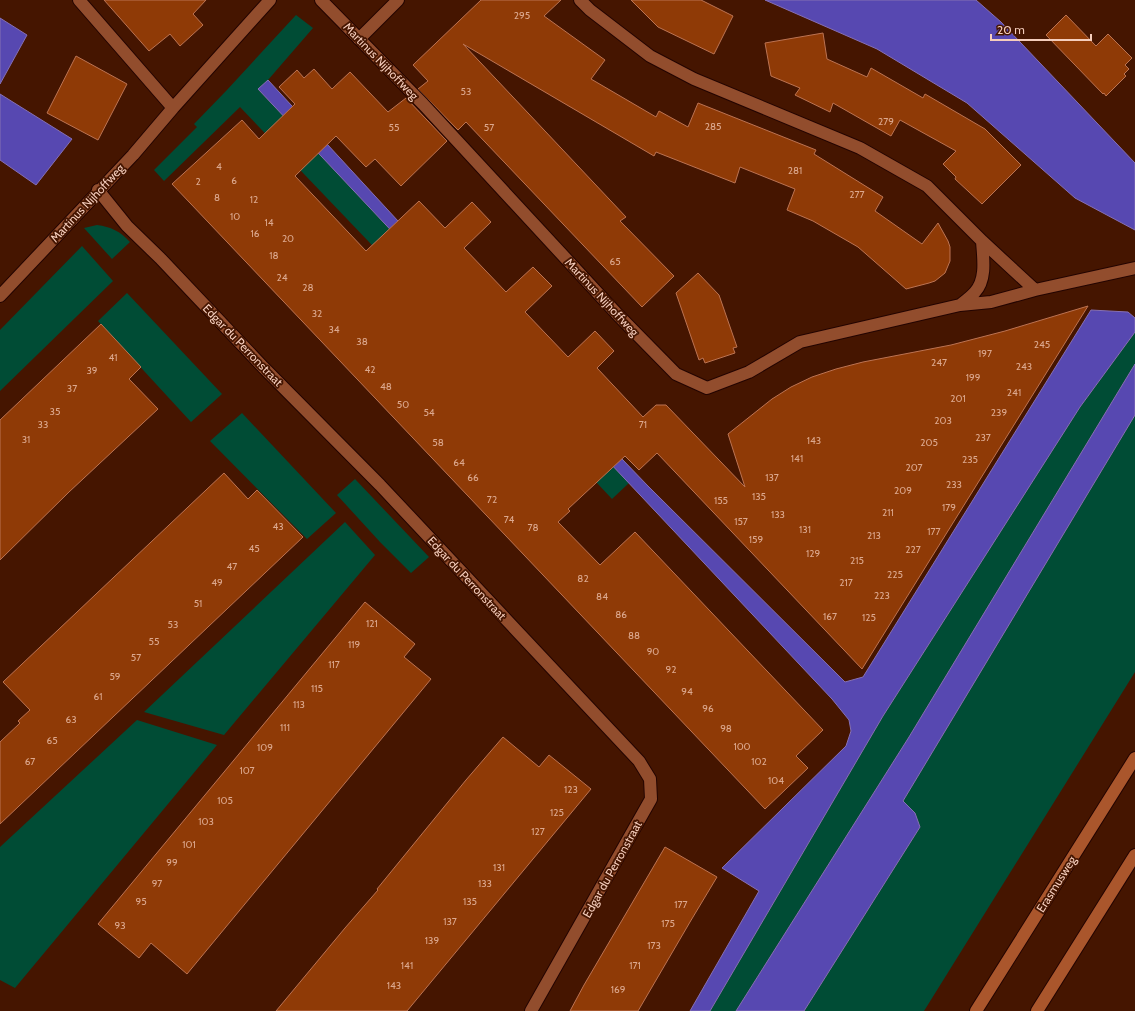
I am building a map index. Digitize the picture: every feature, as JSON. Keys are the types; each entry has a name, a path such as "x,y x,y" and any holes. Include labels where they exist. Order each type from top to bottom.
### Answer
{"main road":[{"name":"Erasmusweg","path":"976,1011 1135,758"},
{"path":"1037,1011 1135,855"}],"street":[{"path":"80,0 173,108"},
{"name":"Martinus Nijhoffweg","path":"0,296 98,190 133,155 270,0"},
{"name":"Martinus Nijhoffweg","path":"321,0 422,104 618,315 676,374 707,388 749,372 800,342 960,305 991,302 1035,290 1135,268"},
{"path":"359,39 398,0"},
{"path":"580,0 590,10 650,56 694,79 860,148 927,186 982,241 1035,290"},
{"name":"Edgar du Perronstraat","path":"98,190 127,226 160,258 263,367 380,485 538,653 639,761 650,779 651,799 531,1011"},
{"name":"Martinus Nijhoffweg","path":"960,305 976,292 982,278 982,241"}],"green space":[{"path":"296,15 313,28 268,80 258,89 629,483 612,499 478,356 240,107 164,181 154,170 197,127 194,124"},
{"path":"97,225 115,230 130,242 112,259 84,228"},
{"path":"82,246 113,281 0,391 0,330"},
{"path":"127,293 222,394 191,422 98,321"},
{"path":"1135,332 1135,364 909,737 736,1011 710,1011 883,716 1080,407"},
{"path":"242,413 336,513 307,539 210,441"},
{"path":"1135,415 1135,672 924,1011 804,1011 920,827 915,813 903,801"},
{"path":"355,479 429,557 411,573 337,495"},
{"path":"345,522 375,555 224,735 144,712"},
{"path":"137,720 217,745 15,988 0,980 0,847"}],"shaded area":[{"path":"765,0 976,0 1001,22 1135,163 1135,230 1075,198 967,103 877,49"},
{"path":"0,18 27,35 0,84"},
{"path":"268,80 517,350 648,486 845,682 863,677 1091,310 1128,312 1135,318 1135,332 1080,407 883,716 710,1011 690,1011 759,891 722,868 846,746 851,731 849,720 832,699 258,89"},
{"path":"0,94 72,139 36,185 0,160"},
{"path":"1135,364 1135,415 903,801 915,813 920,827 804,1011 736,1011 909,737"}],"building":[{"path":"104,0 206,0 193,14 203,25 180,46 170,34 149,51"},
{"path":"481,0 561,0 544,16 605,60 591,79 656,117 659,111 688,127 698,103 816,150 814,154 883,197 875,211 922,244 938,223 950,247 950,261 945,273 935,281 906,289 858,247 813,221 787,210 795,189 740,167 735,183 656,152 654,156 463,44 626,217 620,221 674,276 642,307 466,122 458,130 418,89 428,81 413,65"},
{"path":"631,0 701,0 733,16 714,54 658,27"},
{"path":"1066,15 1096,46 1108,34 1132,58 1125,65 1129,69 1124,74 1126,76 1106,96 1046,35"},
{"path":"823,33 827,59 867,77 871,68 923,98 925,94 985,129 1021,165 982,204 955,179 956,177 943,164 956,151 900,120 891,136 833,103 830,112 795,95 800,88 771,76 765,43"},
{"path":"76,56 127,84 98,140 47,113"},
{"path":"314,69 332,89 350,72 388,112 406,98 447,141 401,186 375,159 366,167 336,136 295,176 366,251 419,201 445,228 472,202 491,222 464,248 506,292 533,267 552,286 525,312 568,357 595,331 614,351 597,368 643,417 656,405 666,405 745,487 728,434 772,399 791,387 812,377 836,369 863,362 951,345 1005,331 1088,306 862,669 657,453 639,470 625,456 568,509 570,511 558,522 600,565 635,532 823,730 796,756 808,768 765,809 172,184 242,120 259,139 295,104 279,87 297,70 304,78"},
{"path":"698,273 719,295 737,347 733,348 735,353 705,363 703,358 699,360 676,293"},
{"path":"101,324 141,367 129,379 158,409 69,492 0,560 0,420"},
{"path":"224,473 248,499 257,490 303,537 0,824 0,742 20,723 18,721 30,710 3,682"},
{"path":"365,602 415,644 404,657 431,679 187,974 151,943 139,958 98,924"},
{"path":"503,737 539,767 549,755 591,789 407,1011 276,1011 378,890 377,889 466,780"},
{"path":"665,847 717,877 638,1011 570,1011 584,985"}]}
